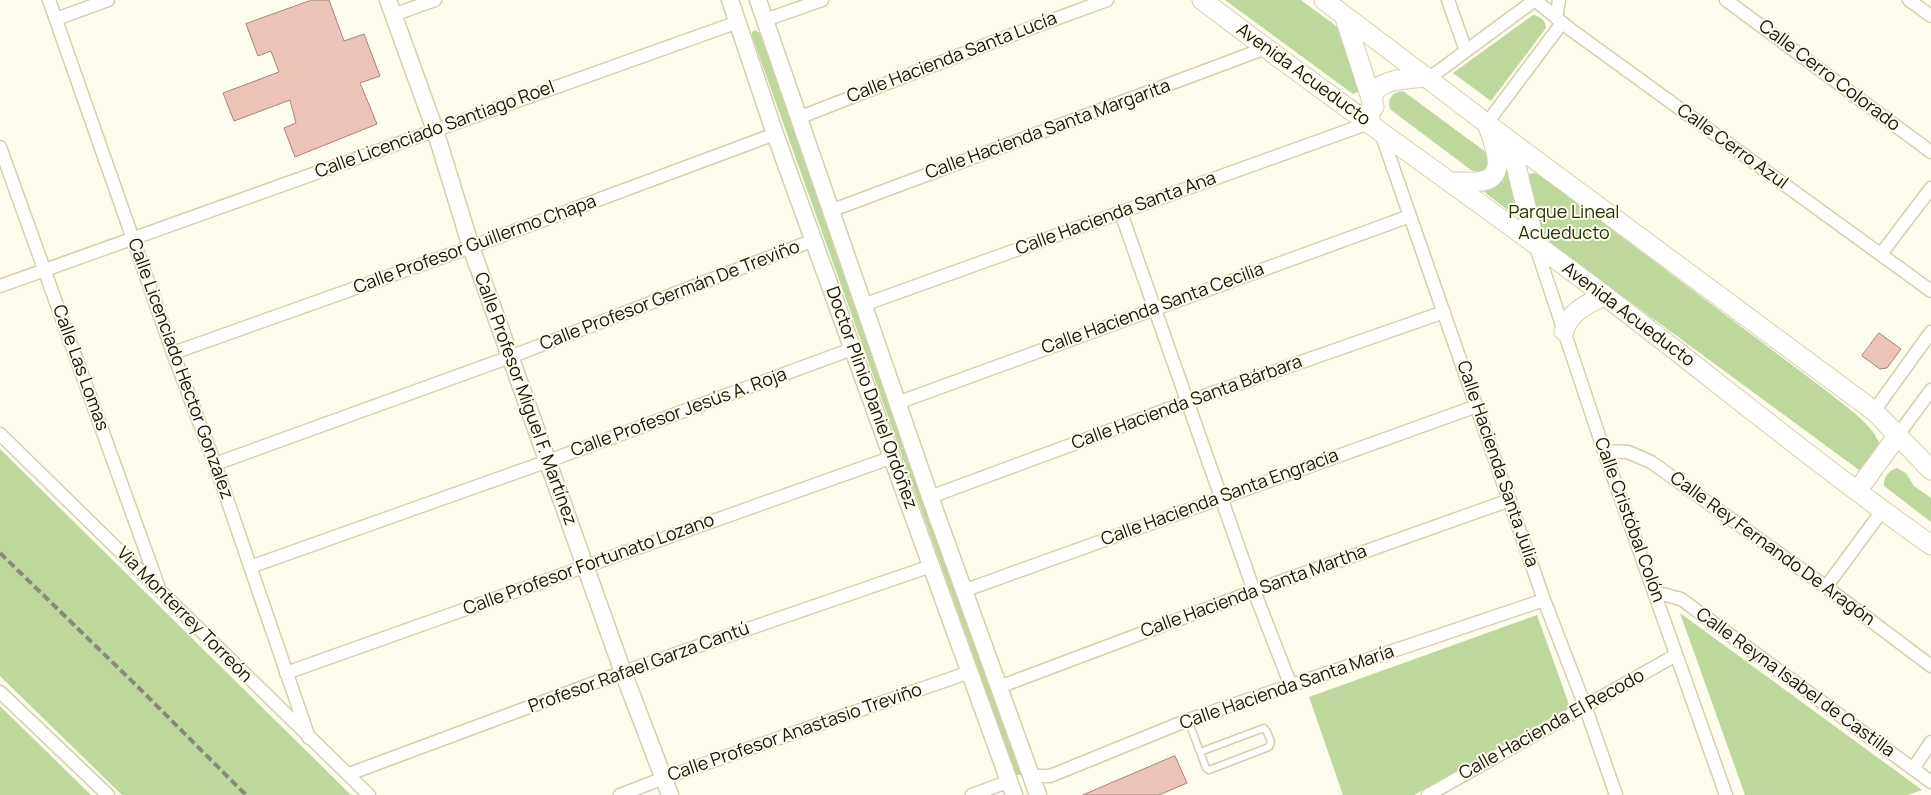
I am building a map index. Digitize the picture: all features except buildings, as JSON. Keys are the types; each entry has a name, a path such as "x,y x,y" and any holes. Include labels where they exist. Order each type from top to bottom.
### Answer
{"main road":[{"name":"Avenida Acueducto","path":"1202,0 1604,295 1882,511 1931,546"},
{"path":"1324,0 1341,7 1427,78 1487,124 1874,411 1931,470"},
{"path":"1341,7 1372,101 1375,128"},
{"path":"1372,101 1374,92 1382,84 1394,80 1427,78"},
{"path":"1450,182 1482,182 1490,179 1493,175 1498,161 1497,151 1487,124"},
{"path":"1510,141 1535,244"},
{"path":"1564,331 1566,322 1577,312 1604,295"},
{"path":"1857,491 1898,435"}],"street":[{"name":"Calle Licenciado Hector Gonzalez","path":"48,0 132,238 215,464 309,738"},
{"path":"56,19 108,0"},
{"path":"390,7 435,0"},
{"name":"Doctor Plinio Daniel Ordóñez","path":"730,0 775,134 1012,788"},
{"name":"Doctor Plinio Daniel Ordóñez","path":"758,0 963,591 1038,795"},
{"path":"738,22 765,20 822,0"},
{"name":"Calle Hacienda Santa Lucía","path":"798,118 1001,38 1107,0"},
{"path":"1448,0 1466,51"},
{"path":"1427,78 1535,0"},
{"name":"Calle Cerro Azul","path":"1535,0 1559,20 1931,291"},
{"path":"1487,124 1559,20 1559,0"},
{"name":"Calle Cerro Colorado","path":"1726,0 1931,152"},
{"path":"1909,0 1931,16"},
{"name":"Calle Profesor Miguel F. Martínez","path":"390,7 435,130 471,247 510,357 623,672 670,795"},
{"name":"Calle Licenciado Santiago Roel","path":"0,286 738,22"},
{"name":"Calle Hacienda Santa Margarita","path":"830,211 1266,48"},
{"name":"Calle Hacienda Santa Ana","path":"863,305 1121,213 1375,128"},
{"name":"Calle Hacienda Santa Julia","path":"1375,128 1410,216 1544,600 1585,706 1616,795"},
{"name":"Calle Profesor Guillermo Chapa","path":"174,354 471,247 775,134"},
{"name":"Calle Las Lomas","path":"0,147 160,590"},
{"path":"1881,254 1931,188"},
{"path":"1121,213 1254,591 1291,686"},
{"name":"Calle Hacienda Santa Cecilia","path":"897,402 1410,216"},
{"name":"Calle Profesor Germán De Treviño","path":"215,464 510,357 814,240"},
{"name":"Calle Cristóbal Colón","path":"1535,244 1604,451 1726,795"},
{"name":"Calle Hacienda Santa Bárbara","path":"930,497 1187,402 1444,312"},
{"path":"1874,411 1931,332"},
{"name":"Calle Profesor Jesús A. Roja","path":"250,567 548,461 852,349"},
{"path":"1898,435 1931,390"},
{"name":"Calle Hacienda Santa Engracia","path":"963,591 1477,406"},
{"name":"Via Monterrey Torreón","path":"0,434 369,795"},
{"name":"Calle Rey Fernando De Aragón","path":"1604,451 1628,452 1651,462 1826,587 1931,666"},
{"name":"Calle Profesor Fortunato Lozano","path":"286,673 892,457"},
{"name":"Calle Hacienda Santa Martha","path":"999,687 1254,591 1510,500"},
{"path":"1826,587 1882,511"},
{"name":"Profesor Rafael Garza Cantú","path":"349,774 623,672 931,566"},
{"name":"Calle Reyna Isabel de Castilla","path":"1655,592 1681,599 1931,782"},
{"name":"Calle Hacienda Santa María","path":"1032,776 1050,776 1188,720 1544,600"},
{"name":"Calle Hacienda El Recodo","path":"1428,795 1676,655"},
{"name":"Calle Profesor Anastasio Treviño","path":"620,795 970,672"},
{"path":"0,692 108,795"},
{"path":"1913,769 1931,742"},
{"path":"972,795 1012,788 1032,776"}],"lane":[{"path":"1188,720 1200,752 1206,768 1209,770 1269,747 1271,742 1268,732 1264,728 1200,752"}],"green space":[{"path":"1225,0 1301,0 1340,29 1359,89 1358,92 1353,94"},
{"path":"1533,15 1542,19 1546,28 1491,101 1453,73"},
{"path":"755,30 760,33 1023,769 1020,775 1017,775 1015,772 752,36 752,32"},
{"name":"Parque Lineal Acueducto","path":"1403,91 1487,153 1488,165 1486,168 1480,171 1471,170 1391,110 1389,103 1391,97"},
{"name":"Parque Lineal Acueducto","path":"1509,160 1515,207 1511,211 1479,188"},
{"name":"Parque Lineal Acueducto","path":"1533,173 1538,174 1859,417 1872,430 1880,445 1859,470 1538,234 1527,178"},
{"path":"0,449 351,795 122,795 0,676"},
{"path":"1897,468 1906,473 1914,486 1931,498 1931,522 1884,486 1884,480 1887,475"},
{"path":"1680,613 1922,790 1908,795 1745,795"},
{"path":"1537,615 1570,707 1414,795 1343,795 1309,697"},
{"path":"0,706 91,795 0,795"}],"railway":[{"path":"0,553 246,795"}]}
